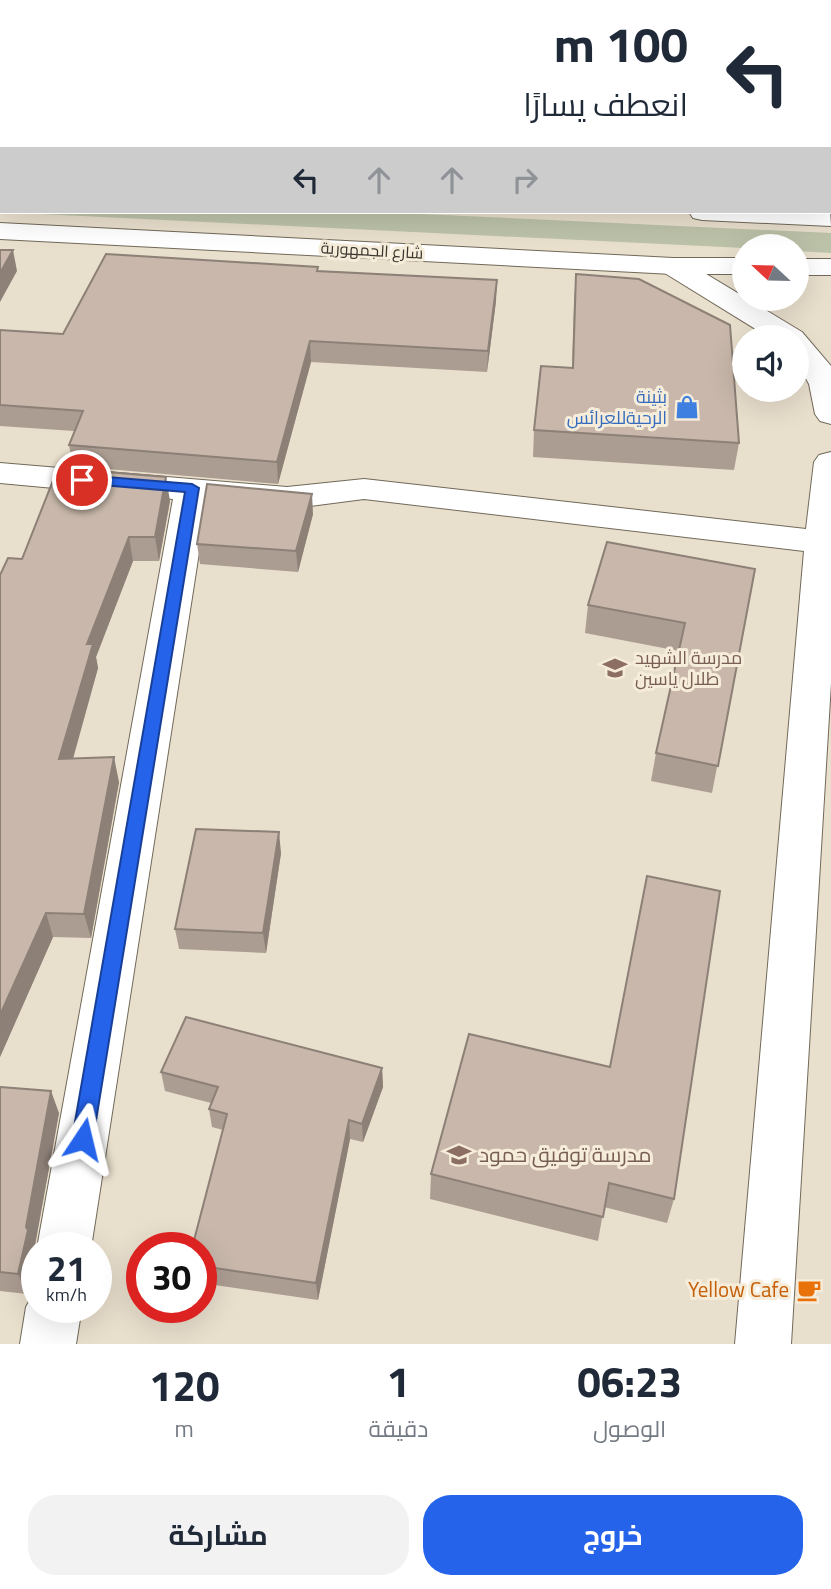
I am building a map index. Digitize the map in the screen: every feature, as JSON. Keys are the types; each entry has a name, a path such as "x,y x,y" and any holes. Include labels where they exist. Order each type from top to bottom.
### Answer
{"street":[{"path":"745,214 831,218"},
{"name":"شارع الجمهورية","path":"0,230 732,266"},
{"path":"673,265 770,325"},
{"path":"809,267 831,267"},
{"path":"809,345 831,354"},
{"path":"809,357 820,369 829,395 831,414"},
{"path":"764,1344 818,807 822,542 831,462"},
{"path":"0,473 287,498 364,489 822,542"},
{"path":"67,1232 192,488"},
{"path":"48,1344 51,1323"}],"green space":[{"path":"41,214 421,214 831,233 831,253 809,252 809,234 732,234 732,247"}],"building":[{"path":"0,250 13,250 0,273"},
{"path":"106,254 318,267 317,271 497,280 488,351 310,341 277,462 69,445 83,411 0,405 0,330 63,334"},
{"path":"576,274 639,279 730,325 732,402 736,402 739,443 534,430 541,366 573,368"},
{"path":"58,468 166,477 155,537 129,537 87,644 93,644 59,759 114,757 84,914 46,913 0,1015 0,575 8,558 22,559"},
{"path":"207,484 312,494 296,551 197,544"},
{"path":"607,542 755,569 718,766 656,753 685,623 588,605"},
{"path":"196,829 279,832 263,933 175,929"},
{"path":"647,876 720,891 674,1199 609,1183 603,1217 431,1174 469,1034 610,1067"},
{"path":"186,1017 382,1068 362,1124 349,1120 316,1283 217,1268 217,1232 196,1232 227,1114 209,1109 218,1087 161,1072"},
{"path":"0,1087 51,1091 26,1227 28,1230 21,1232 18,1274 0,1272"}],"place":[{"name":"بثينة الرحيةللعرائس","path":"687,407"},
{"name":"مدرسة الشهيد طلال ياسين","path":"615,668"},
{"name":"مدرسة توفيق حمود","path":"459,1155"},
{"name":"Yellow Cafe","path":"809,1290"}],"route":[{"path":"82,480 192,488 83,1139"}]}
